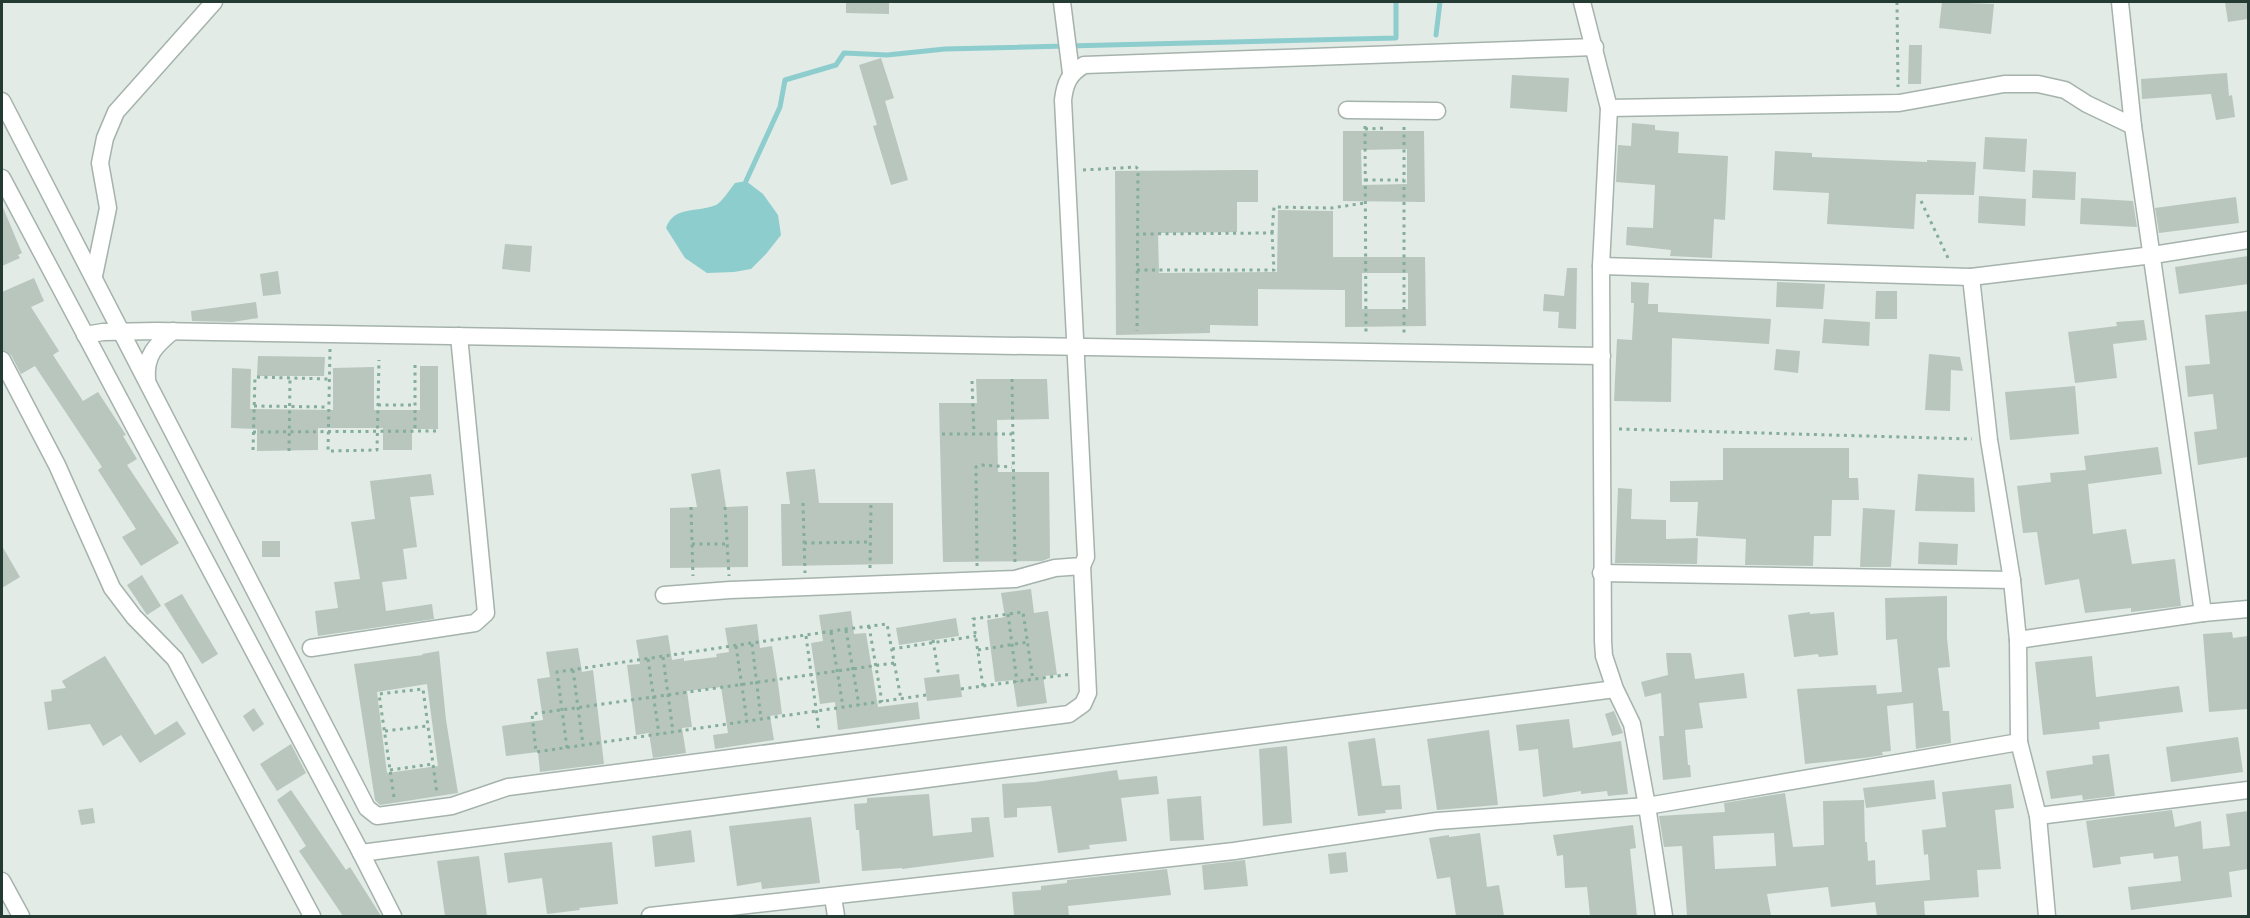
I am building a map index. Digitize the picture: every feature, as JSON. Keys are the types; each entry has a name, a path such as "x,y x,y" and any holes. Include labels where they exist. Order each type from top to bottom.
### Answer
{"street":[{"path":"94,276 108,208 100,163 105,138 116,112 214,2"},
{"path":"2,101 367,808 378,816 452,806 508,787 1070,714 1083,704 1088,693 1082,566 1086,557 1063,100 1065,86 1071,73 1062,2"},
{"path":"1582,2 1609,108 1601,266 1601,573 1604,649 1615,689 1632,724 1664,916"},
{"path":"2120,2 2133,126 2203,613"},
{"path":"1071,73 1084,65 1595,47"},
{"path":"1609,108 1899,103 2004,84 2038,84 2065,90 2087,104 2133,126"},
{"path":"1347,110 1437,111"},
{"path":"2,178 362,853 393,916"},
{"path":"1601,266 1964,277 2153,255 2248,240"},
{"path":"1964,277 2012,580 2018,640 2019,742 2038,816 2047,916"},
{"path":"85,335 122,331 174,331 1602,356"},
{"path":"147,380 146,365 151,353 174,331"},
{"path":"311,648 475,623 486,613 490,604 459,336"},
{"path":"2,360 57,465 112,588 134,617 175,659 312,916"},
{"path":"664,595 730,590 1015,579 1055,568 1082,566"},
{"path":"1601,573 2012,580"},
{"path":"2018,640 2203,613 2248,609"},
{"path":"362,853 1615,689"},
{"path":"650,916 1234,851 1437,821 1647,806 2019,742"},
{"path":"2038,816 2248,790"},
{"path":"2,881 21,916"},
{"path":"833,897 836,916"}],"path":[{"path":"1897,2 1899,103"},
{"path":"1365,111 1366,352"},
{"path":"1404,111 1404,353"},
{"path":"1067,171 1137,168 1137,348"},
{"path":"1365,180 1404,180"},
{"path":"1922,201 1964,277"},
{"path":"1137,270 1273,270 1274,207 1331,208 1365,203"},
{"path":"1137,234 1272,233"},
{"path":"330,335 328,451 377,450 379,360"},
{"path":"415,365 415,431"},
{"path":"253,450 255,377 329,379"},
{"path":"289,451 290,378"},
{"path":"1012,380 1015,579"},
{"path":"972,381 974,434"},
{"path":"378,405 415,405"},
{"path":"254,406 329,406"},
{"path":"1602,429 1989,440"},
{"path":"253,432 439,431"},
{"path":"942,434 1012,434"},
{"path":"978,581 976,467 982,465 1012,467"},
{"path":"870,585 871,502"},
{"path":"803,504 805,587"},
{"path":"691,507 694,593"},
{"path":"725,507 730,590"},
{"path":"804,543 870,542"},
{"path":"692,544 726,544"},
{"path":"983,686 973,619 1025,612 1034,680"},
{"path":"1008,614 1017,682"},
{"path":"567,748 557,672 846,629 887,624 901,699"},
{"path":"869,626 882,702"},
{"path":"846,629 859,705"},
{"path":"831,632 843,707"},
{"path":"806,636 822,747"},
{"path":"892,649 975,636"},
{"path":"934,641 939,677"},
{"path":"978,650 1028,642"},
{"path":"752,644 761,719"},
{"path":"736,646 747,721"},
{"path":"663,657 673,732"},
{"path":"648,659 659,734"},
{"path":"894,663 532,714 536,752 926,695"},
{"path":"573,670 583,745"},
{"path":"961,689 1088,671"},
{"path":"396,814 379,694 423,689 439,808"},
{"path":"385,731 428,726"},
{"path":"390,770 433,764"}],"water":[{"path":"746,181 763,194 778,215 781,235 751,269 707,273 685,258 666,228 675,216 716,205 735,183"}],"building":[{"path":"846,2 889,2 889,14 846,13"},
{"path":"1942,2 1994,4 1991,34 1939,28"},
{"path":"2225,2 2248,2 2248,19 2228,22"},
{"path":"1909,45 1922,45 1921,84 1908,84"},
{"path":"881,58 894,98 885,101 908,180 891,185 873,126 877,125 859,65"},
{"path":"2227,73 2229,96 2232,95 2235,117 2216,120 2211,94 2142,99 2141,79"},
{"path":"1512,75 1569,78 1567,112 1510,108"},
{"path":"1632,123 1655,125 1655,130 1679,132 1678,153 1728,156 1725,220 1714,219 1712,258 1670,256 1671,250 1626,245 1627,227 1653,228 1655,185 1616,182 1618,145 1631,146"},
{"path":"1343,131 1424,131 1425,202 1343,201","holes":["1407,149 1407,184 1362,185 1361,150"]},
{"path":"1985,137 2027,139 2025,172 1983,169"},
{"path":"1775,151 1812,153 1812,157 1976,162 1974,195 1916,194 1914,229 1827,224 1829,193 1773,190"},
{"path":"1258,170 1258,202 1237,202 1237,232 1158,233 1159,273 1277,272 1278,210 1333,211 1333,257 1425,257 1426,326 1345,327 1345,290 1258,289 1258,326 1210,325 1210,333 1116,335 1115,171","holes":["1362,273 1408,273 1408,309 1362,309"]},
{"path":"2033,170 2076,172 2075,200 2032,198"},
{"path":"1979,196 2026,199 2025,226 1978,223"},
{"path":"2236,197 2239,223 2159,233 2155,208"},
{"path":"2081,198 2133,201 2137,227 2080,224"},
{"path":"2,205 22,253 18,255 20,258 2,266"},
{"path":"505,244 532,246 530,272 502,269"},
{"path":"2248,256 2248,284 2179,294 2175,267"},
{"path":"1567,268 1577,268 1576,329 1558,328 1559,312 1543,311 1544,294 1564,296"},
{"path":"278,271 281,294 263,296 260,274"},
{"path":"34,278 44,301 31,307 59,351 53,355 83,401 98,392 126,435 123,436 137,459 127,465 179,543 141,566 122,537 136,529 98,470 102,467 35,366 21,374 11,355 2,350 2,292"},
{"path":"1631,282 1649,283 1648,304 1658,304 1658,312 1771,319 1769,344 1672,338 1671,402 1614,401 1617,339 1632,340 1634,303 1631,303"},
{"path":"1777,282 1825,284 1823,309 1776,307"},
{"path":"1876,291 1897,291 1897,319 1875,319"},
{"path":"256,302 258,318 233,322 192,321 191,311"},
{"path":"2248,311 2248,457 2198,465 2194,432 2217,429 2213,394 2188,397 2185,366 2210,364 2205,315"},
{"path":"1824,319 1870,322 1869,346 1822,343"},
{"path":"2144,320 2147,340 2113,344 2117,378 2075,383 2068,332 2117,326 2116,322"},
{"path":"1776,349 1800,351 1798,373 1774,370"},
{"path":"1929,354 1960,357 1963,371 1951,370 1950,411 1925,410"},
{"path":"258,356 325,357 324,376 257,376"},
{"path":"420,366 438,366 438,429 412,429 412,450 383,450 383,428 318,428 318,450 257,451 257,429 231,428 232,368 251,369 250,409 333,410 333,368 374,367 374,410 420,410"},
{"path":"976,379 1047,379 1049,419 997,420 998,472 1049,472 1050,558 1042,561 943,562 939,403 977,403"},
{"path":"2075,386 2079,434 2010,440 2005,392"},
{"path":"2158,447 2162,474 2088,484 2093,534 2126,529 2132,564 2175,559 2181,606 2131,612 2131,608 2085,613 2079,579 2045,585 2037,532 2023,533 2017,486 2051,482 2050,473 2086,470 2084,456"},
{"path":"1723,448 1849,448 1849,478 1858,478 1859,500 1832,500 1831,536 1814,536 1813,566 1745,565 1746,539 1696,536 1698,502 1670,502 1670,481 1723,480"},
{"path":"720,469 726,507 748,506 748,567 670,568 670,508 697,507 691,474"},
{"path":"815,469 819,503 893,503 893,564 782,566 781,504 790,504 786,472"},
{"path":"431,474 434,495 410,497 417,547 403,549 407,579 382,582 386,611 432,604 434,619 318,636 315,611 338,608 334,582 360,579 351,522 375,519 370,481"},
{"path":"1918,474 1974,478 1975,512 1915,511"},
{"path":"1618,488 1632,489 1631,519 1666,520 1666,539 1698,538 1697,564 1615,563"},
{"path":"1863,508 1895,510 1891,567 1860,567"},
{"path":"262,541 280,541 280,557 262,557"},
{"path":"1919,542 1958,544 1957,565 1918,564"},
{"path":"2,546 20,577 2,588"},
{"path":"142,575 161,606 147,615 127,585"},
{"path":"1031,589 1034,613 1048,611 1057,675 1043,676 1047,703 1017,707 1013,680 995,682 987,620 1005,617 1001,593"},
{"path":"182,594 218,654 202,664 164,604"},
{"path":"1947,596 1950,667 1938,668 1943,711 1949,711 1951,743 1916,749 1913,703 1887,706 1891,751 1882,752 1883,755 1864,758 1805,764 1797,689 1876,685 1877,694 1902,692 1897,639 1886,640 1885,598"},
{"path":"851,611 854,634 866,633 878,707 918,702 920,719 838,730 835,702 820,704 811,643 823,641 819,615"},
{"path":"1810,612 1810,614 1834,612 1838,655 1819,657 1818,654 1794,657 1788,615"},
{"path":"956,618 959,636 899,645 896,628"},
{"path":"757,624 760,648 772,646 778,683 782,714 770,716 774,740 715,749 713,735 728,733 721,687 687,691 692,727 682,728 686,753 653,758 649,733 636,735 627,665 640,664 636,640 668,635 672,660 717,657 716,654 729,652 725,628"},
{"path":"2232,632 2233,638 2248,636 2248,709 2209,712 2203,634"},
{"path":"578,648 582,672 593,670 604,764 540,772 538,752 506,756 502,726 543,720 537,679 550,677 546,652"},
{"path":"439,651 446,720 458,793 380,805 375,800 354,664","holes":["427,684 438,766 387,773 377,692"]},
{"path":"1666,653 1691,653 1695,679 1744,673 1747,698 1699,703 1703,728 1685,730 1691,777 1663,780 1659,736 1664,736 1661,693 1645,697 1641,682 1668,675"},
{"path":"105,656 155,735 177,721 186,734 140,763 121,735 103,746 90,724 48,730 44,702 52,701 51,690 66,688 62,681"},
{"path":"2092,656 2096,697 2179,686 2183,712 2099,722 2100,729 2043,735 2035,662"},
{"path":"959,674 962,697 927,701 924,678"},
{"path":"254,708 264,724 253,732 243,716"},
{"path":"1614,711 1623,733 1612,736 1605,714"},
{"path":"1569,719 1573,748 1621,741 1628,794 1608,796 1607,791 1581,794 1581,791 1543,797 1538,749 1519,751 1516,725"},
{"path":"1489,730 1498,805 1437,810 1427,739"},
{"path":"2238,737 2243,772 2171,782 2166,747"},
{"path":"1375,738 1382,786 1400,785 1402,809 1358,816 1348,742"},
{"path":"291,744 306,773 277,791 260,764"},
{"path":"1287,746 1292,823 1263,826 1259,749"},
{"path":"2109,754 2115,796 2083,800 2082,795 2051,799 2046,771 2093,764 2092,756"},
{"path":"1117,770 1119,780 1157,776 1159,794 1121,798 1127,841 1089,845 1090,849 1058,853 1051,806 1017,808 1017,817 1004,818 1002,784 1035,782"},
{"path":"1934,780 1936,799 1866,808 1863,788"},
{"path":"2011,784 2014,808 1995,810 2001,869 1977,870 1979,897 1924,901 1925,916 1877,916 1875,902 1831,907 1828,887 1767,894 1771,916 1687,916 1682,846 1664,847 1659,816 1725,812 1724,803 1785,793 1793,847 1824,845 1823,801 1864,800 1865,842 1867,842 1868,861 1875,860 1876,885 1930,880 1928,854 1924,855 1922,830 1946,827 1942,792","holes":["1774,833 1776,866 1715,869 1713,836"]},
{"path":"291,790 346,870 350,867 381,916 343,916 299,851 306,846 277,800"},
{"path":"929,794 933,836 972,832 971,818 989,817 994,857 902,869 862,871 859,830 856,830 854,804 867,803 867,798"},
{"path":"1201,796 1204,840 1170,841 1167,799"},
{"path":"93,808 95,823 81,825 78,810"},
{"path":"2172,810 2175,827 2201,821 2203,849 2230,846 2226,814 2248,811 2248,869 2229,872 2232,897 2131,910 2128,887 2181,881 2178,856 2154,859 2153,853 2120,857 2121,864 2093,868 2086,821"},
{"path":"811,817 820,883 762,889 761,882 737,886 729,826"},
{"path":"1633,825 1636,848 1630,849 1637,916 1590,916 1587,887 1565,888 1563,855 1557,856 1553,835"},
{"path":"691,830 695,862 655,867 652,836"},
{"path":"1480,833 1487,887 1499,885 1504,916 1456,916 1450,877 1437,879 1429,838"},
{"path":"612,842 618,904 547,914 542,878 508,883 504,853"},
{"path":"1346,852 1348,872 1330,874 1328,854"},
{"path":"479,856 487,916 445,916 437,861"},
{"path":"1245,860 1248,886 1204,890 1202,865"},
{"path":"1167,869 1171,895 1068,906 1069,916 1014,916 1012,892 1041,890 1041,886 1067,883 1067,880"}],"waterway":[{"path":"746,181 780,107 785,80 836,65 844,53 887,55 945,49 1396,38 1396,2"},
{"path":"1436,35 1440,2"}]}
